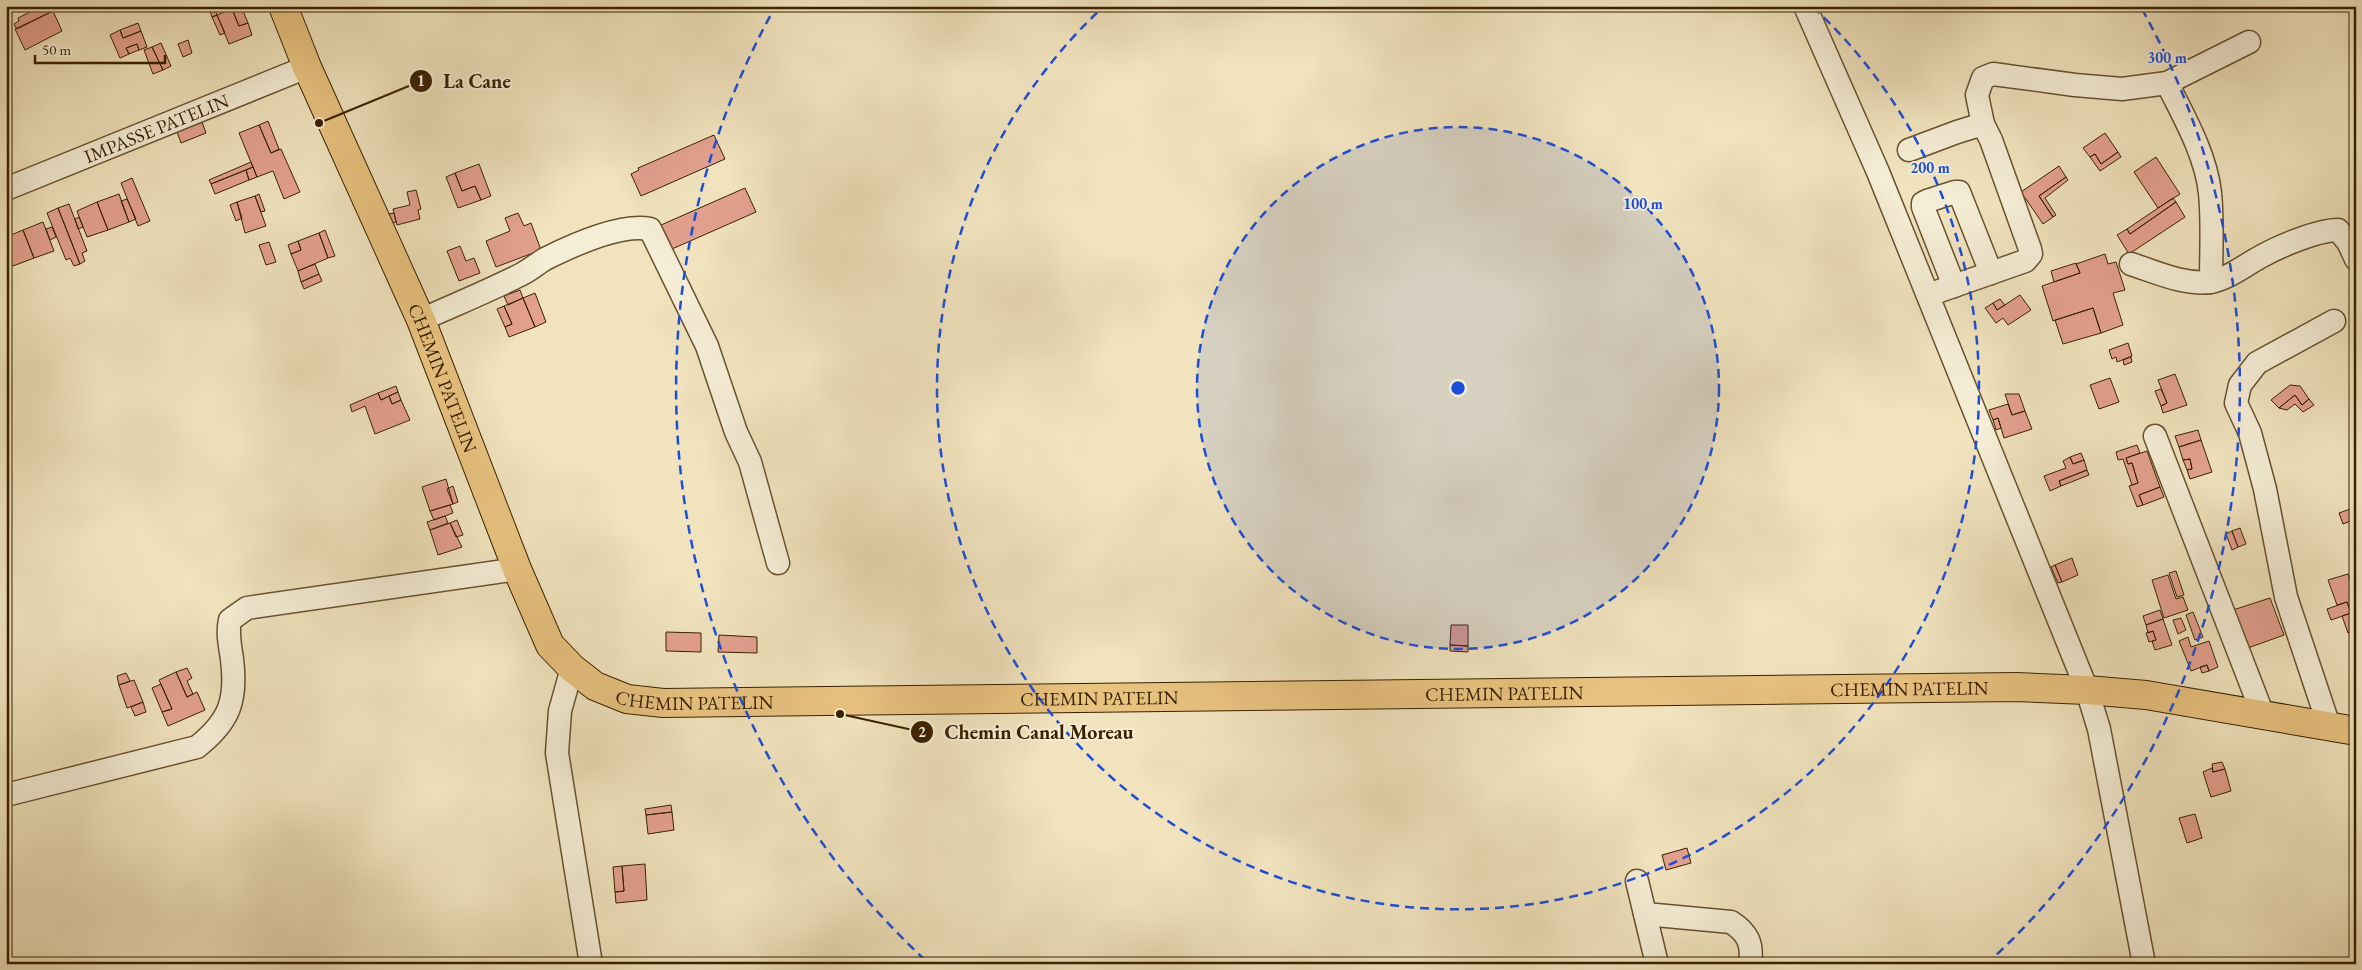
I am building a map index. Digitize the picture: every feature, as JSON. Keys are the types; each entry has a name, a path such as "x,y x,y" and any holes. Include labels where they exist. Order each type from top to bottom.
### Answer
{"main road":[{"name":"CHEMIN PATELIN","path":"283,6 307,67 421,320 516,569 550,645 572,668 595,686 626,699 663,703 2017,687 2146,695 2356,731"}],"street":[{"path":"1805,6 1878,172 2087,690 2099,729 2144,964"},
{"path":"1928,295 2025,261 2031,254 1994,149 1983,124 1977,96 1983,78 1993,74 2122,89 2167,83 2249,42"},
{"name":"IMPASSE PATELIN","path":"6,188 307,67"},
{"path":"2167,83 2190,129 2204,167 2210,192 2210,282"},
{"path":"1910,150 1983,124"},
{"path":"1954,286 1923,207 1923,203 1926,201 1959,192 1991,273"},
{"path":"421,320 523,274 544,260 572,247 610,233 641,227 650,229 682,291 712,359 736,432 750,462 778,563"},
{"path":"2131,264 2186,282 2210,282 2236,271 2263,255 2324,230 2338,230 2348,242 2356,259"},
{"path":"2329,726 2286,597 2265,489 2250,433 2236,403 2240,385 2257,363 2334,321"},
{"path":"2155,436 2263,715"},
{"path":"6,795 197,747 212,735 229,712 235,682 229,625 230,620 237,613 247,608 516,569"},
{"path":"572,668 560,711 557,753 591,964"},
{"path":"1637,881 1657,964"},
{"path":"1645,914 1732,922 1743,930 1750,940 1752,952 1750,964"}],"building":[{"path":"42,6 50,6 53,11 17,29 14,24 19,21 18,18"},
{"path":"208,6 214,6 217,15 212,17"},
{"path":"241,6 248,23 239,26 232,9"},
{"path":"232,9 239,26 248,23 252,35 229,44 217,15"},
{"path":"53,11 62,31 25,50 15,29"},
{"path":"217,15 225,33 220,35 212,17"},
{"path":"138,23 141,31 123,38 120,30"},
{"path":"120,30 123,38 141,31 147,47 139,50 137,44 126,48 129,54 120,58 110,35"},
{"path":"188,40 192,53 183,57 178,44"},
{"path":"161,43 171,66 163,70 152,47"},
{"path":"137,44 139,50 129,54 126,48"},
{"path":"152,47 163,70 153,74 144,50"},
{"path":"268,121 279,149 271,153 259,125"},
{"path":"202,122 206,133 181,143 177,132"},
{"path":"259,125 271,153 281,149 300,192 284,199 273,171 257,177 239,133"},
{"path":"2105,133 2118,152 2101,164 2095,154 2090,157 2083,148"},
{"path":"714,135 725,159 641,196 631,174 639,170 638,168"},
{"path":"2118,152 2121,157 2100,171 2090,157 2095,154 2101,164"},
{"path":"2156,157 2180,194 2158,208 2134,172"},
{"path":"251,162 253,167 211,184 209,180"},
{"path":"479,164 491,196 481,200 475,186 462,191 455,173"},
{"path":"2059,166 2066,177 2039,196 2053,217 2043,224 2021,192"},
{"path":"253,167 257,177 249,180 246,170"},
{"path":"246,170 249,180 215,194 211,184"},
{"path":"455,173 462,191 475,186 481,200 458,208 446,177"},
{"path":"2066,177 2068,180 2045,198 2056,215 2053,217 2039,196"},
{"path":"132,178 150,221 138,226 121,183"},
{"path":"745,188 756,212 672,249 661,225"},
{"path":"416,190 421,209 418,210 420,219 397,225 393,209 410,205 407,192"},
{"path":"119,194 129,222 108,230 97,202"},
{"path":"259,194 265,211 261,212 255,196"},
{"path":"255,196 266,226 245,233 237,202"},
{"path":"2173,198 2176,202 2130,234 2127,229"},
{"path":"127,199 136,219 129,222 121,201"},
{"path":"97,202 108,230 87,237 77,211"},
{"path":"237,202 242,218 236,221 230,205"},
{"path":"2176,202 2185,217 2129,254 2117,235 2127,229 2130,234"},
{"path":"69,204 87,251 82,253 85,261 80,264 58,208"},
{"path":"58,208 80,264 74,266 70,258 66,260 47,213"},
{"path":"394,213 396,222 390,224 388,214"},
{"path":"518,213 524,226 531,223 541,250 496,267 486,241 510,231 505,218"},
{"path":"79,217 83,227 78,229 75,219"},
{"path":"43,222 54,251 34,258 23,230"},
{"path":"52,227 56,237 50,240 46,229"},
{"path":"23,230 34,258 13,266 6,250 6,237"},
{"path":"325,230 335,256 328,258 319,233"},
{"path":"319,233 328,258 298,271 291,254 301,250 298,241"},
{"path":"298,241 301,250 291,254 288,245"},
{"path":"269,242 276,262 266,265 259,245"},
{"path":"460,246 466,261 474,258 480,273 459,281 447,251"},
{"path":"2105,254 2108,264 2116,262 2125,290 2113,293 2123,325 2101,333 2093,308 2053,321 2042,286 2080,273 2076,264"},
{"path":"2076,263 2080,273 2054,282 2051,271"},
{"path":"315,264 319,274 301,282 298,271"},
{"path":"6,270 12,283 6,285"},
{"path":"319,274 322,281 304,289 301,282"},
{"path":"520,290 523,298 508,305 504,296"},
{"path":"535,293 546,322 535,327 523,298"},
{"path":"2020,295 2031,310 2008,325 2003,318 1996,323 1985,308 1993,303 1997,310"},
{"path":"523,298 535,327 509,337 505,327 512,324 504,306"},
{"path":"2000,299 2005,305 1997,310 1993,303"},
{"path":"504,306 512,324 505,327 497,309"},
{"path":"2093,308 2101,333 2063,344 2055,320"},
{"path":"2128,343 2132,356 2117,362 2116,357 2112,359 2109,350"},
{"path":"2131,357 2132,362 2124,365 2123,360"},
{"path":"2175,374 2187,405 2163,413 2161,406 2167,403 2158,380"},
{"path":"2110,378 2119,402 2099,409 2090,385"},
{"path":"2290,385 2300,386 2309,399 2302,405 2295,395 2279,408 2271,400"},
{"path":"396,386 398,392 381,400 378,393"},
{"path":"2161,389 2167,403 2161,406 2155,391"},
{"path":"398,392 401,400 392,404 389,396"},
{"path":"378,393 381,400 389,396 392,404 401,400 410,420 375,434 365,406 352,412 350,405"},
{"path":"2005,394 2019,394 2025,411 2012,415"},
{"path":"2295,395 2302,405 2309,399 2314,405 2303,412 2295,404 2287,410 2279,408"},
{"path":"2008,404 2012,415 2025,411 2032,429 2004,438 1998,418 1993,420 1989,410"},
{"path":"1998,418 2001,428 1996,430 1993,420"},
{"path":"2198,430 2201,440 2179,447 2175,436"},
{"path":"2201,440 2212,472 2190,479 2187,470 2192,469 2190,459 2183,460 2179,447"},
{"path":"2137,445 2140,453 2126,458 2128,464 2132,463 2138,483 2132,485 2123,459 2118,460 2116,452"},
{"path":"2147,451 2160,487 2139,495 2143,505 2137,507 2129,486 2138,483 2132,463 2128,464 2126,458"},
{"path":"2081,453 2084,460 2073,464 2070,457"},
{"path":"2070,457 2073,464 2084,460 2087,470 2059,481 2061,486 2050,491 2044,476 2066,468 2063,461"},
{"path":"2190,459 2192,469 2187,470 2183,460"},
{"path":"2087,470 2089,475 2061,486 2059,481"},
{"path":"446,479 453,504 430,511 422,487"},
{"path":"453,486 458,502 453,504 447,489"},
{"path":"2160,487 2164,497 2143,505 2139,495"},
{"path":"450,505 453,513 434,520 430,511"},
{"path":"2356,507 2356,519 2343,524 2339,513"},
{"path":"445,516 448,523 430,530 427,522"},
{"path":"457,520 463,535 456,537 450,523"},
{"path":"450,523 462,547 438,555 430,530"},
{"path":"2240,528 2246,544 2238,547 2232,531"},
{"path":"2232,531 2238,547 2232,550 2226,534"},
{"path":"2072,558 2078,575 2062,582 2055,565"},
{"path":"2055,565 2062,582 2058,583 2051,567"},
{"path":"2176,571 2184,595 2177,597 2169,573"},
{"path":"2348,574 2353,588 2356,587 2356,631 2348,633 2342,616 2351,613 2347,602 2337,605 2328,580"},
{"path":"2168,575 2176,599 2183,597 2188,610 2164,618 2152,580"},
{"path":"2270,598 2284,635 2248,648 2233,610"},
{"path":"2347,602 2351,613 2331,620 2327,609"},
{"path":"2160,610 2163,619 2146,625 2143,616"},
{"path":"2193,612 2203,637 2195,640 2186,615"},
{"path":"2181,618 2186,630 2178,634 2173,620"},
{"path":"2163,619 2172,645 2155,650 2152,641 2156,640 2153,631 2148,633 2146,625"},
{"path":"1451,625 1468,625 1468,646 1450,645"},
{"path":"2153,631 2156,640 2149,642 2146,633"},
{"path":"666,632 701,633 701,652 666,651"},
{"path":"719,635 757,637 757,653 718,652"},
{"path":"2188,637 2191,647 2209,641 2218,667 2209,671 2207,665 2191,671 2179,641"},
{"path":"1450,645 1468,646 1468,652 1450,651"},
{"path":"2207,665 2209,671 2202,673 2200,667"},
{"path":"187,668 192,678 187,681 193,694 187,697 176,672"},
{"path":"176,672 187,697 197,692 205,710 168,726 162,712 172,709 159,680"},
{"path":"126,673 130,681 119,685 117,676"},
{"path":"134,680 143,702 127,708 119,685"},
{"path":"161,684 172,709 162,712 152,688"},
{"path":"143,702 146,712 135,716 131,707"},
{"path":"2222,762 2225,769 2213,772 2212,764"},
{"path":"2212,768 2213,772 2225,769 2231,791 2211,797 2203,772"},
{"path":"671,805 672,812 646,815 645,809"},
{"path":"672,812 674,830 648,834 646,815"},
{"path":"2195,814 2202,838 2187,843 2179,818"},
{"path":"1687,848 1691,863 1666,870 1662,855"},
{"path":"645,864 647,900 616,903 615,892 624,891 622,866"},
{"path":"622,866 624,891 615,892 613,867"}],"place":[{"name":"La Cane","path":"319,123"},
{"name":"Chemin Canal Moreau","path":"840,714"}]}
